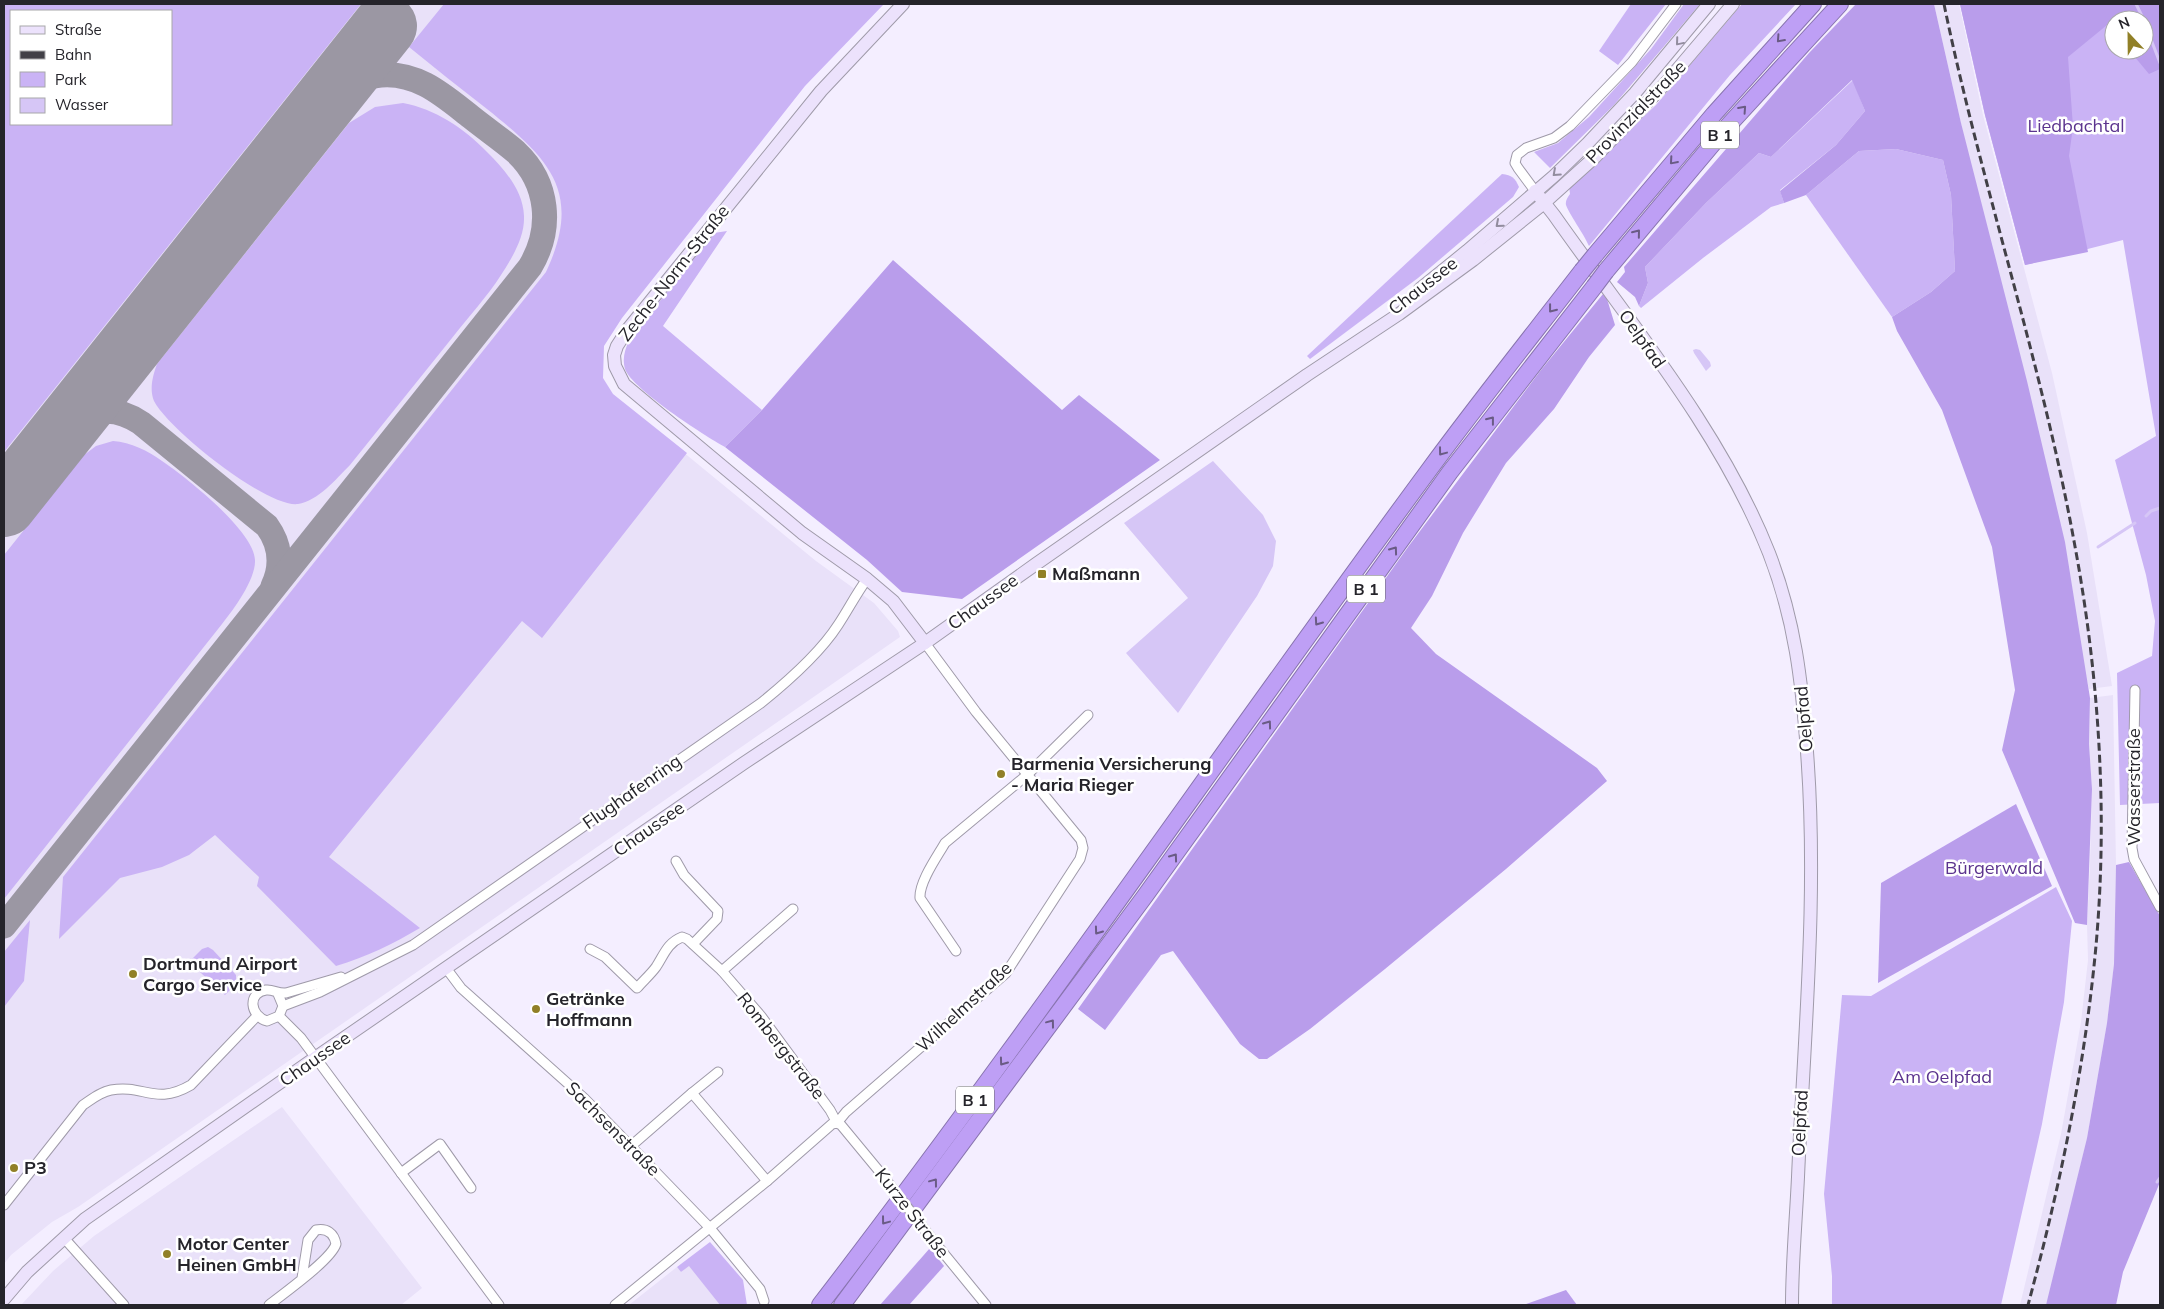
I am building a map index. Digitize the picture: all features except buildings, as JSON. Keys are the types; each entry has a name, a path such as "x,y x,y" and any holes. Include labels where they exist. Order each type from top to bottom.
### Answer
{"highway":[{"name":"B 1","path":"820,1305 1018,1042 1430,468 1595,255 1714,114 1813,4"},
{"name":"B 1","path":"842,1305 1145,896 1450,472 1606,271 1726,128 1840,4"}],"main road":[{"name":"Zeche-Norm-Straße","path":"904,4 820,91 781,138 628,329 617,346 614,355 618,375 624,384 802,533 867,579 893,601 925,643"},
{"name":"Provinzialstraße","path":"1535,191 1581,150 1635,93 1709,4"},
{"name":"Provinzialstraße","path":"1544,203 1595,157 1665,84 1732,4"},
{"path":"1535,191 1544,203"},
{"name":"Chaussee","path":"1307,375 1467,251 1535,191"},
{"name":"Chaussee","path":"4,1299 27,1272 85,1220 315,1058 744,763 925,643 1307,375 1406,308 1472,260 1544,203"},
{"name":"Oelpfad","path":"1544,203 1554,214 1672,381 1728,469 1768,551 1785,598 1795,639 1802,685 1812,845 1792,1305"}],"street":[{"path":"1535,191 1515,163 1517,155 1526,148 1554,138 1570,126 1632,62 1676,4"},
{"name":"Flughafenring","path":"283,1006 320,992 393,957 433,932 761,702 807,662 838,626 854,596 867,579"},
{"name":"Wilhelmstraße","path":"615,1305 767,1181 832,1124 837,1123 846,1112 1006,973 1080,859 1083,848 1081,840 976,712 925,643"},
{"name":"Wasserstraße","path":"2135,690 2132,848 2134,859 2160,907"},
{"path":"956,951 920,898 922,886 945,843 1027,775 1088,715"},
{"path":"590,949 605,957 637,988 656,968 663,953 674,941 685,938 693,944 717,919 719,914 715,905 684,875 676,860"},
{"path":"722,971 793,909"},
{"name":"Rombergstraße","path":"693,944 722,971 761,1016 830,1110 837,1123"},
{"name":"Sachsenstraße","path":"446,968 461,988 548,1064 710,1228 760,1289 764,1302"},
{"name":"Flughafenring","path":"257,1016 253,1008 253,1000 259,993 266,990 278,994 366,970"},
{"path":"4,1205 83,1105 111,1090 162,1095 191,1085 257,1016 267,1021 279,1016 283,1006 278,994"},
{"path":"279,1016 301,1038 499,1305"},
{"path":"631,1146 718,1072"},
{"path":"692,1094 767,1181"},
{"name":"Kurze Straße","path":"837,1123 841,1125 879,1171 986,1305"},
{"path":"401,1173 440,1144 471,1188"},
{"path":"269,1305 302,1278 331,1254 335,1249 335,1239 327,1230 316,1230 308,1240 302,1278"},
{"path":"64,1238 124,1305"}],"shaded area":[{"path":"4,4 880,4 798,88 663,255 597,352 605,388 816,561 874,603 898,631 900,637 78,1207 52,1222 11,1255 4,1264"},
{"path":"1934,4 1959,4 1983,115 2052,373 2087,533 2112,686 2089,689"},
{"path":"2113,695 2116,865 2114,964 2107,1023 2087,1138 2052,1287 2046,1305 2020,1305 2061,1134 2081,1022 2088,960 2087,925 2092,789 2089,744 2090,698"},
{"path":"282,1107 422,1288 401,1305 21,1305 53,1271 94,1236"},
{"path":"689,1265 720,1305 629,1305 677,1267 681,1272"}],"green space":[{"path":"4,4 361,4 4,452"},
{"path":"444,4 884,4 805,86 622,318 604,346 603,378 613,394 687,453 542,638 522,621 329,857 420,928 379,950 336,966 257,886 259,877 215,835 189,855 162,867 120,878 59,939 63,877 546,272 557,244 561,219 560,198 554,178 527,144 509,127 409,47"},
{"path":"1631,4 1666,4 1618,65 1599,51"},
{"path":"1684,4 1700,4 1614,105 1550,168 1534,152 1558,143 1589,117 1651,49"},
{"path":"1742,4 1796,4 1730,75 1589,246 1566,205 1570,194 1569,186 1656,105"},
{"path":"1856,4 1934,4 1961,123 2027,381 2065,542 2090,698 2089,744 2092,789 2087,925 2075,923 2002,750 2015,690 1992,547 1942,410 1897,331 1892,317 1931,292 1955,271 1951,195 1943,160 1896,149 1859,151 1806,195 1784,203 1780,191 1836,145 1865,111 1852,80 1771,157 1759,153 1706,203 1645,267 1648,283 1639,306 1635,297 1617,282 1625,272 1624,267 1809,53"},
{"name":"Liedbachtal","path":"1960,4 2160,4 2160,803 2120,805 2117,673 2152,656 2155,621 2146,575 2115,460 2156,436 2123,240 2025,265 1985,115"},
{"path":"1960,4 2160,4 2160,69 2149,74 2137,60 2154,60 2154,10 2104,10 2104,27 2068,57 2073,127 2069,156 2088,252 2025,265 1985,115"},
{"path":"1853,80 1865,111 1836,145 1780,190 1784,203 1771,207 1641,308 1639,306 1648,283 1645,267 1706,203 1759,153 1771,157"},
{"path":"403,103 438,115 459,128 478,143 500,166 516,189 523,206 524,224 520,239 509,262 490,291 350,465 313,499 298,504 283,502 264,494 243,481 198,447 163,414 154,401 152,382 154,373 157,364 349,123 375,107"},
{"path":"1896,149 1943,160 1951,195 1955,271 1931,292 1892,317 1806,195 1859,151"},
{"path":"1502,174 1511,176 1518,184 1519,187 1513,197 1418,278 1310,359 1307,356"},
{"path":"727,231 663,326 762,410 725,447 654,400 630,378 625,369 624,358 629,340 714,233"},
{"path":"893,260 1062,410 1079,395 1160,460 962,599 902,592 867,560 725,447 762,410"},
{"path":"1603,294 1607,299 1615,325 1589,357 1554,409 1506,463 1463,533 1432,596 1411,628 1436,654 1597,768 1607,781 1506,869 1385,969 1310,1029 1267,1059 1259,1059 1240,1044 1173,951 1161,955 1105,1030 1078,1009 1408,547 1541,370"},
{"path":"113,441 133,445 151,454 202,492 231,520 252,548 255,560 254,568 248,585 227,618 4,899 4,555 84,455 96,446"},
{"name":"Bürgerwald","path":"2016,804 2052,886 1878,983 1881,883"},
{"path":"2129,862 2160,916 2160,1182 2123,1272 2116,1305 2046,1305 2087,1138 2107,1023 2114,964 2116,865"},
{"name":"Am Oelpfad","path":"2056,887 2072,921 2064,1002 2042,1124 2001,1305 1832,1305 1832,1276 1824,1194 1842,995 1871,996"},
{"path":"30,920 24,981 4,1007 4,952"},
{"path":"208,947 236,975 236,984 225,995 189,962 202,949"},
{"path":"710,1242 743,1280 747,1305 720,1305 689,1266 681,1272 677,1267"},
{"path":"930,1248 944,1266 909,1305 880,1305"},
{"path":"1566,1290 1577,1305 1523,1305"}],"water":[{"path":"1693,350 1700,350 1710,362 1711,366 1706,371 1694,353"},
{"path":"1213,461 1263,515 1276,541 1273,566 1257,596 1178,713 1126,653 1188,598 1124,523"}],"waterway":[{"path":"2136,4 2139,10"},
{"path":"2154,47 2160,63"},
{"path":"2146,516 2151,511 2160,508"},
{"path":"2098,547 2135,523"},
{"path":"2157,1182 2160,1178"}],"taxiway":[{"path":"4,926 530,267 537,252 542,237 544,207 541,192 535,178 527,164 516,152 451,101 419,81 407,77 381,75 356,82 341,90 321,106"},
{"path":"55,440 75,423 95,413 117,412 141,423 267,526 275,540 279,555 278,570 273,586"}],"runway":[{"path":"4,505 385,26"}],"railway":[{"path":"1944,4 1975,138 2028,339 2060,473 2083,593 2096,699 2101,806 2101,860 2094,966 2083,1052 2068,1137 2028,1305"}],"place":[{"name":"Maßmann","path":"1042,574"},
{"name":"Barmenia Versicherung - Maria Rieger","path":"1001,774"},
{"name":"Dortmund Airport Cargo Service","path":"133,974"},
{"name":"Getränke Hoffmann","path":"536,1009"},
{"name":"P3","path":"14,1168"},
{"name":"Motor Center Heinen GmbH","path":"167,1254"}]}
